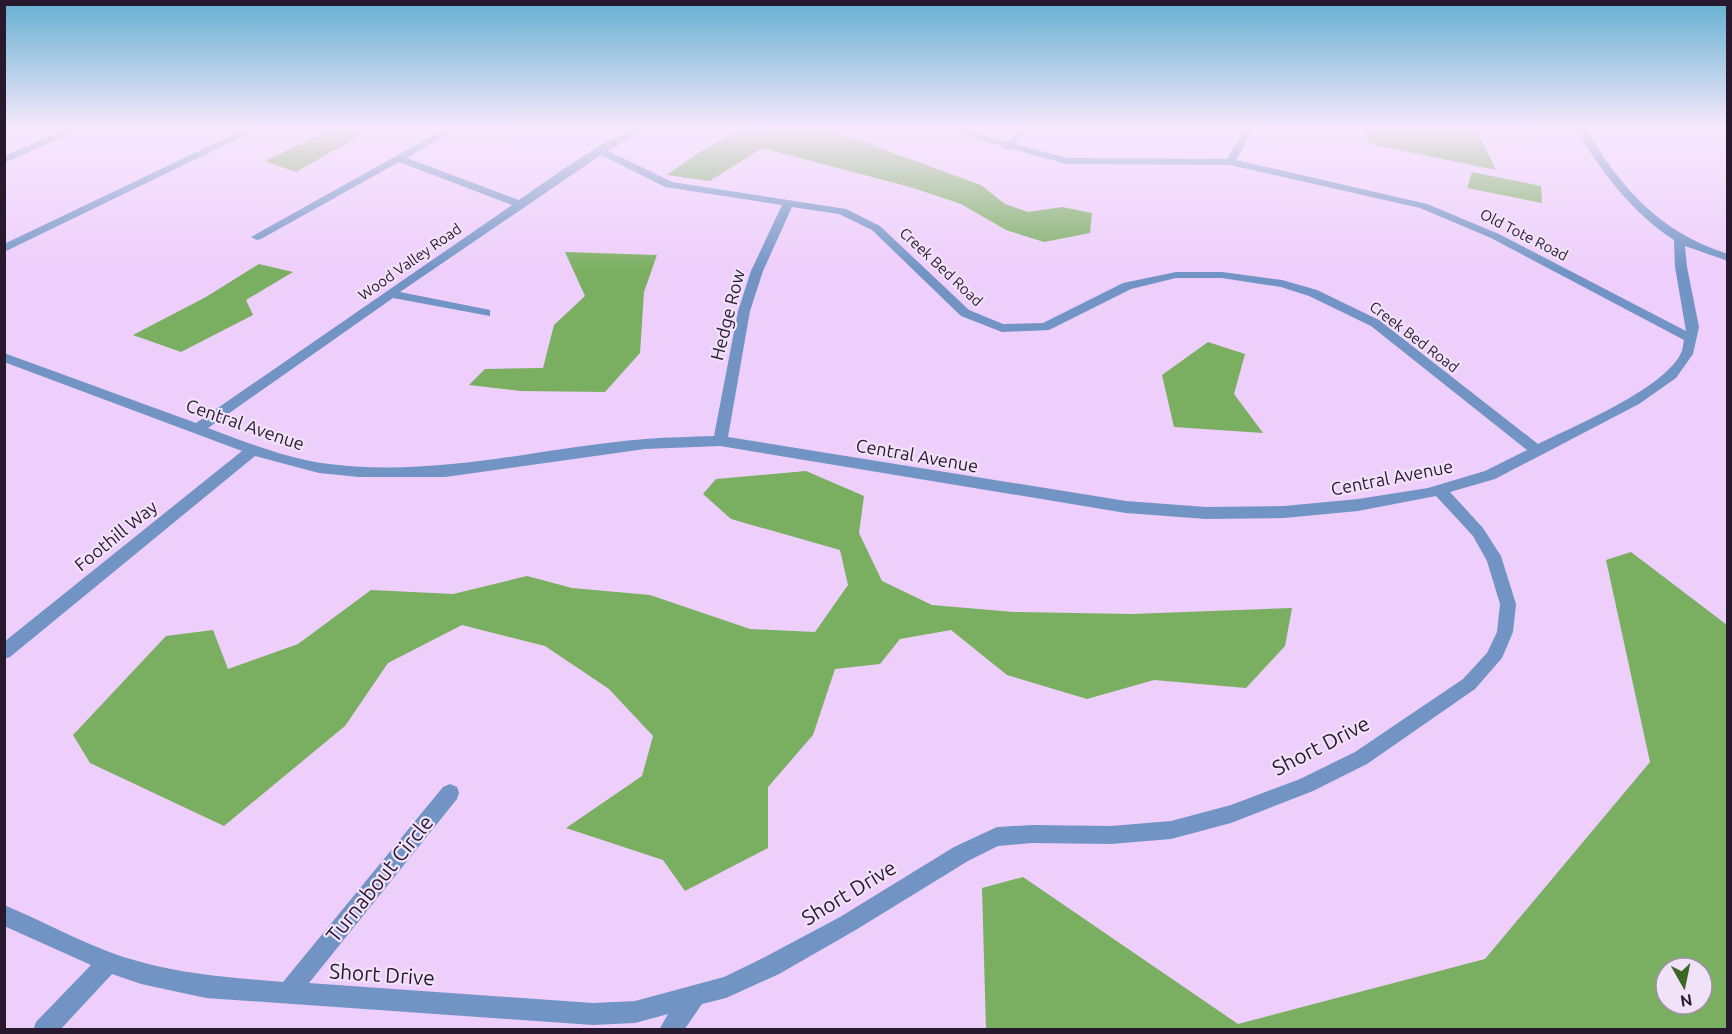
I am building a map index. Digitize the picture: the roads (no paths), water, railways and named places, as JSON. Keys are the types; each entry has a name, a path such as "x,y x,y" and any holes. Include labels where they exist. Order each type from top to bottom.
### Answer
{"street":[{"path":"4,249 157,175"},
{"path":"257,237 370,175"},
{"path":"443,175 520,204"},
{"name":"Wood Valley Road","path":"199,428 563,175"},
{"name":"Creek Bed Road","path":"649,175 669,185 843,211 876,228 916,262 965,313 1002,327 1046,327 1127,286 1176,275 1222,275 1281,284 1313,293 1375,323 1537,451"},
{"name":"Old Tote Road","path":"1288,175 1423,206 1463,221 1692,339"},
{"path":"1610,175 1622,193 1647,216 1679,239 1696,248 1728,258"},
{"name":"Hedge Row","path":"720,441 744,311 757,272 789,202"},
{"path":"1679,239 1680,259 1694,327 1692,339"},
{"path":"390,294 486,313"},
{"name":"Central Avenue","path":"4,357 253,450 319,468 402,473 489,467 566,453 645,444 720,441 1062,499 1206,513 1284,512 1359,506 1439,490 1490,475 1634,401 1671,375 1687,354 1692,339"},
{"name":"Foothill Way","path":"4,652 253,450"},
{"name":"Short Drive","path":"4,915 108,962 141,973 206,987 593,1014 635,1012 694,997 726,987 771,966 847,924 961,854 997,837 1032,834 1112,835 1172,830 1231,814 1306,785 1361,758 1469,684 1494,658 1505,633 1508,604 1495,560 1478,532 1439,490"},
{"name":"Turnabout Circle","path":"288,993 450,793"},
{"path":"44,1029 108,962"},
{"path":"670,1029 694,997"}]}
